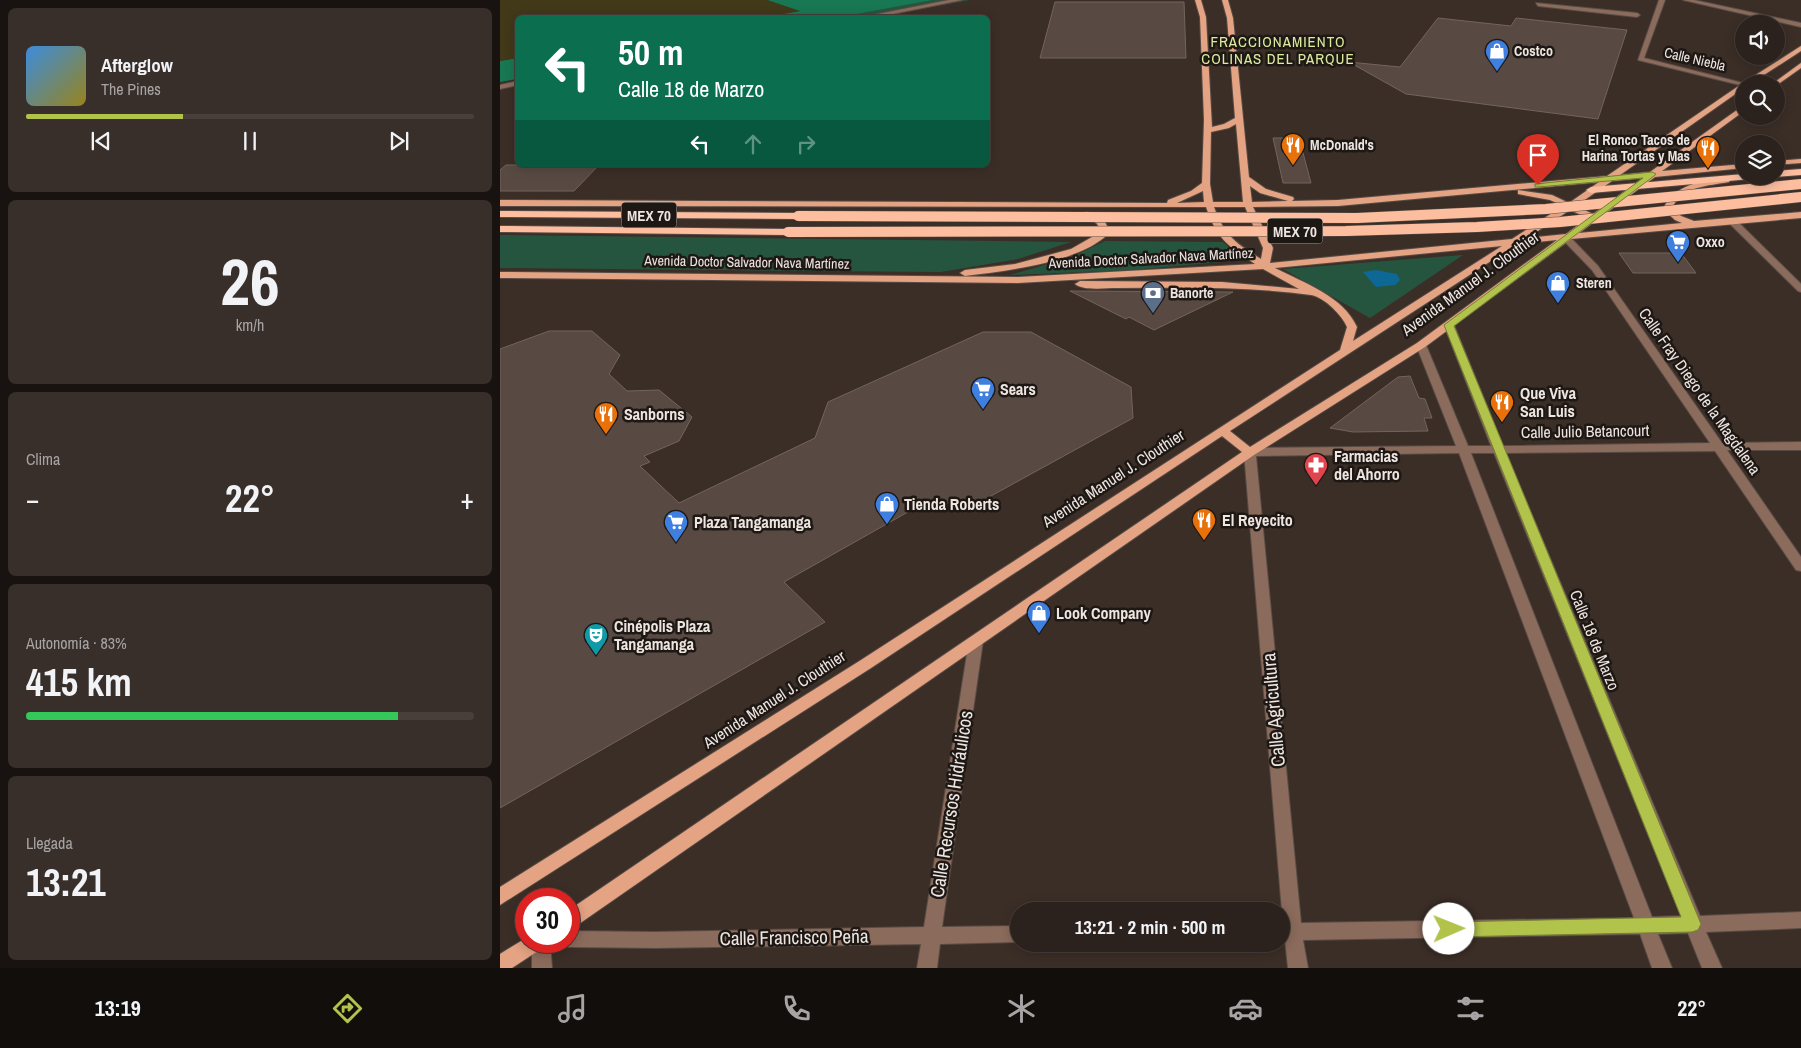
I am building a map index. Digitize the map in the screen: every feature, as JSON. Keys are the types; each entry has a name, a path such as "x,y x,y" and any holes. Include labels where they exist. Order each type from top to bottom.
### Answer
{"highway":[{"path":"1785,173 1801,172"},
{"path":"1591,190 1735,177"},
{"name":"MEX 70","path":"500,214 1356,218 1546,209 1801,184"},
{"name":"Avenida Doctor Salvador Nava Martínez","path":"500,229 788,232 1346,230 1477,227 1560,222 1801,197"}],"main road":[{"path":"1198,0 1203,17 1208,130 1206,184 1216,224 1231,244 1265,266 1336,305 1348,316 1352,327 1345,351"},
{"path":"1225,0 1230,18 1248,205 1268,248 1265,266"},
{"name":"Avenida Manuel J. Clouthier","path":"1758,75 1801,48"},
{"path":"1785,77 1801,65"},
{"name":"Avenida Manuel J. Clouthier","path":"500,897 866,664 1222,430 1571,205 1735,90"},
{"name":"Avenida Manuel J. Clouthier","path":"580,912 1250,452 1421,345 1735,113"},
{"path":"1208,130 1226,126 1240,118"},
{"path":"1785,162 1801,161"},
{"path":"500,203 1157,206 1307,204 1486,190 1735,167"},
{"path":"1246,179 1263,191 1307,204"},
{"path":"1695,224 1678,218 1667,209 1670,201 1682,191 1701,184 1735,179"},
{"path":"1157,206 1180,199 1206,184"},
{"path":"1486,190 1535,194 1571,205 1595,218"},
{"path":"918,279 1015,267 1074,251 1102,234 1104,228 1100,220 1083,213 988,205"},
{"name":"Avenida Doctor Salvador Nava Martínez","path":"500,275 1018,280 1265,266 1801,215"},
{"path":"1018,280 1128,286 1244,285 1279,288 1318,295"},
{"path":"1222,430 1250,452"},
{"path":"500,965 518,953"}],"street":[{"path":"876,15 959,0"},
{"path":"1571,8 1575,0"},
{"name":"Calle Niebla","path":"1662,0 1640,59 1735,82"},
{"path":"1686,0 1801,25"},
{"path":"1538,4 1571,8 1608,8 1637,14"},
{"path":"500,87 515,84"},
{"path":"1732,221 1801,289"},
{"name":"Calle Fray Diego de la Magdalena","path":"1566,238 1595,268 1801,567"},
{"name":"Calle 18 de Marzo","path":"1449,325 1692,924 1712,968"},
{"path":"1421,345 1463,448 1662,968"},
{"name":"Calle Julio Betancourt","path":"1250,452 1463,448 1801,446"},
{"name":"Calle Agricultura","path":"1250,452 1285,902"},
{"name":"Calle Recursos Hidráulicos","path":"927,968 976,641"},
{"path":"1290,932 1645,926 1801,920"},
{"name":"Calle Francisco Peña","path":"580,939 655,940 1010,934"},
{"name":"Calle Agricultura","path":"1290,942 1298,968"},
{"path":"541,953 542,968"}],"green space":[{"path":"767,0 970,0 889,15 777,15 799,11"},
{"path":"767,0 932,0 851,15 777,15 799,11"},
{"path":"515,58 515,79 500,82 500,61"},
{"path":"500,235 1071,242 1018,259 941,272 500,268"},
{"path":"1105,241 1223,242 1243,260 1132,270 1010,275 1072,257"},
{"path":"1463,255 1370,318 1283,269"}],"sand":[{"path":"500,0 767,0 800,11 777,15 515,15 515,58 500,61"}],"water":[{"path":"1376,270 1397,274 1400,280 1395,285 1376,287 1363,272"}],"building":[{"path":"1055,2 1184,2 1186,58 1040,58"},
{"name":"Costco","path":"1438,18 1511,26 1516,18 1627,30 1598,119 1406,94 1349,62 1400,67"},
{"name":"McDonald's","path":"1273,138 1294,138 1297,149 1302,149 1311,183 1283,183"},
{"path":"506,165 515,165 515,167 597,167 574,191 500,191 500,170"},
{"path":"1619,253 1681,253 1696,273 1633,273"},
{"path":"1070,291 1233,292 1154,330 1129,317 1126,319"},
{"name":"Plaza Tangamanga","path":"549,331 592,331 620,355 609,374 627,391 659,390 692,417 679,441 644,456 650,462 640,466 679,503 815,438 828,402 983,332 1031,332 1131,387 1133,418 980,502 922,504 784,582 825,622 500,808 500,349"},
{"path":"1410,376 1419,398 1425,399 1432,418 1424,418 1428,431 1353,432 1330,428 1398,377"}],"place":[{"name":"Costco","path":"1497,72"},
{"name":"McDonald's","path":"1293,166"},
{"name":"El Ronco Tacos de Harina Tortas y Mas","path":"1708,169"},
{"name":"Oxxo","path":"1678,263"},
{"name":"Steren","path":"1558,304"},
{"name":"Banorte","path":"1153,314"},
{"name":"Sears","path":"983,410"},
{"name":"Que Viva San Luis","path":"1502,423"},
{"name":"Sanborns","path":"606,435"},
{"name":"Farmacias del Ahorro","path":"1316,486"},
{"name":"Tienda Roberts","path":"887,525"},
{"name":"El Reyecito","path":"1204,541"},
{"name":"Plaza Tangamanga","path":"676,543"},
{"name":"Look Company","path":"1039,634"},
{"name":"Cinépolis Plaza Tangamanga","path":"596,656"}],"district":[{"name":"FRACCIONAMIENTO COLINAS DEL PARQUE","path":"1278,50"}],"route":[{"path":"1449,929 1692,924 1449,325 1652,174 1538,185"}]}
